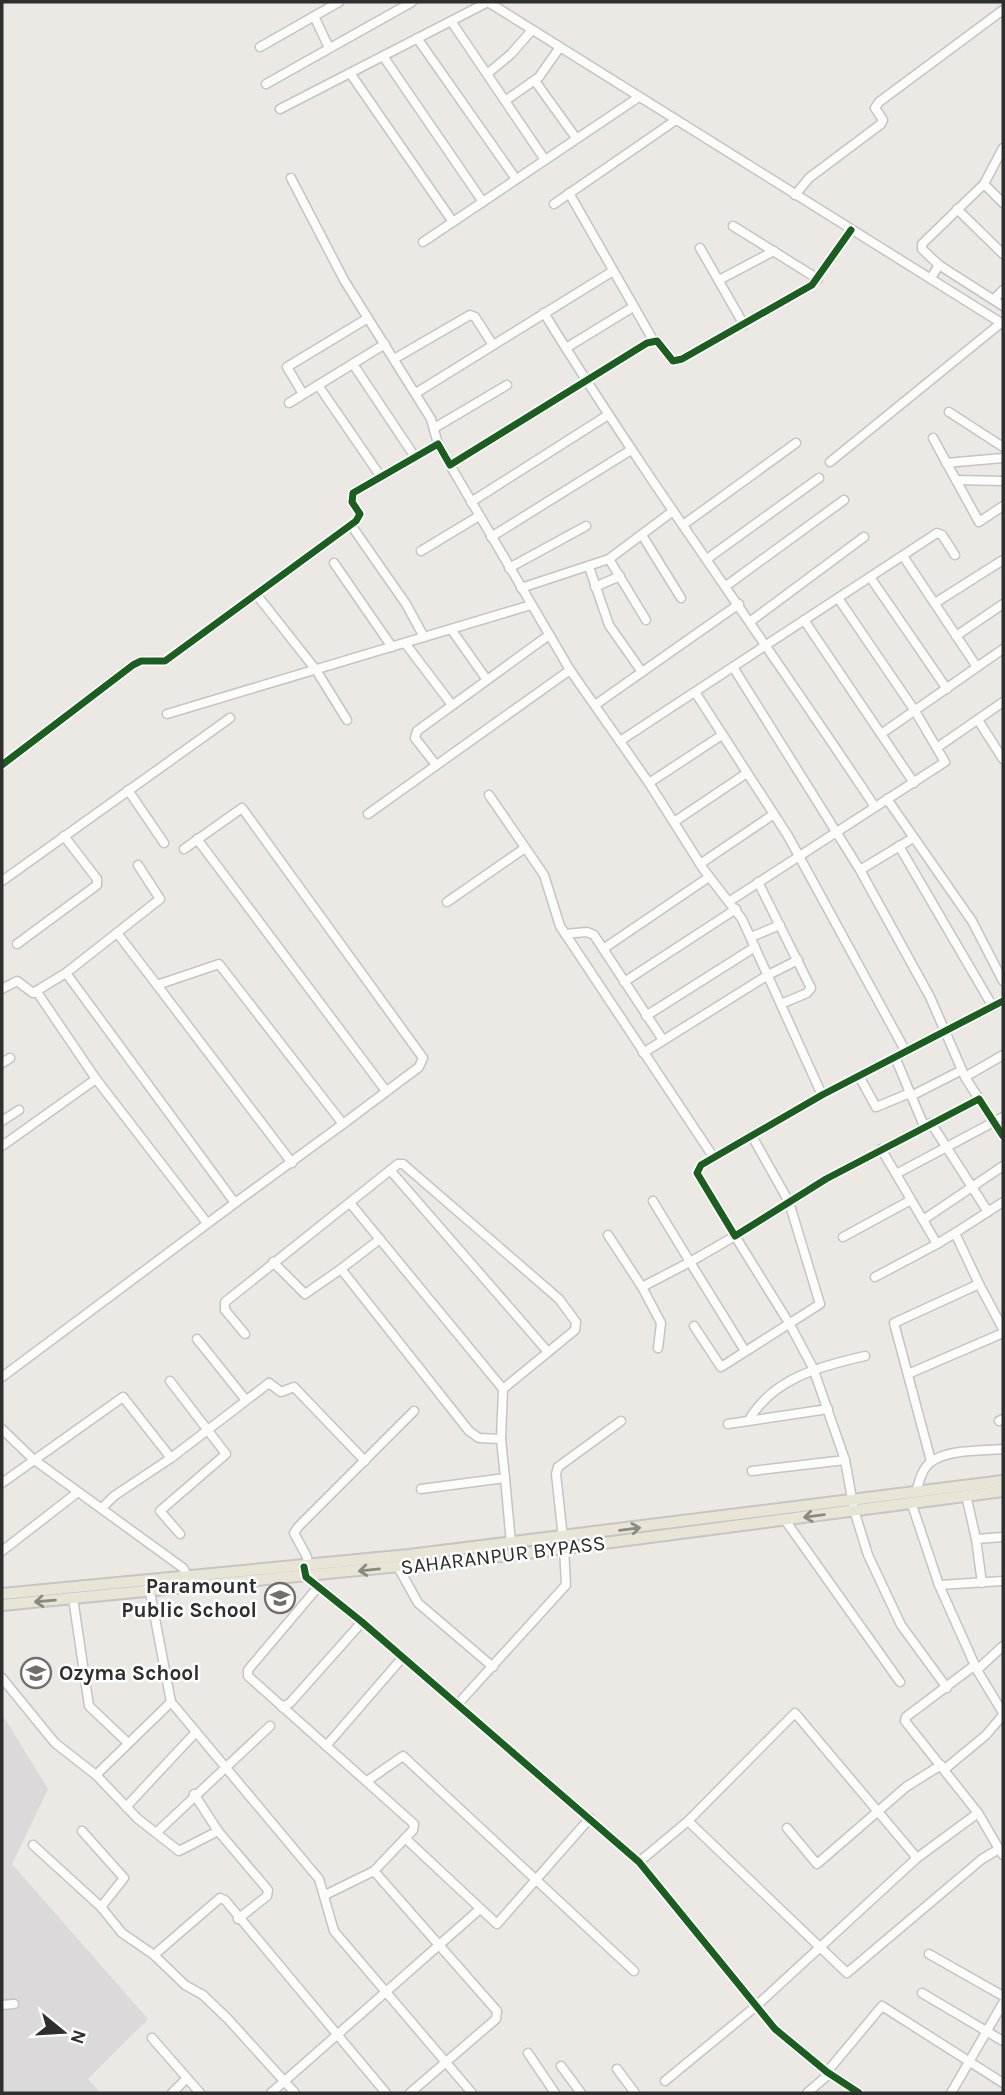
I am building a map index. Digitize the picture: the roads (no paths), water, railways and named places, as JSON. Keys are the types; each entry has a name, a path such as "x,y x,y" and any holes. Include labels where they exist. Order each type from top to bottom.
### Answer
{"main road":[{"path":"914,1497 1003,1481"},
{"name":"SAHARANPUR BYPASS","path":"2,1605 150,1592 190,1582 306,1570 398,1567 535,1546 785,1520 853,1505 914,1497 966,1496 1003,1491"},
{"path":"564,1543 853,1505"},
{"path":"306,1570 512,1543 535,1546"},
{"path":"2,1594 190,1582"}],"street":[{"path":"260,47 339,2"},
{"path":"266,84 412,2"},
{"path":"280,109 488,2 851,230 994,299 1003,306"},
{"path":"795,195 809,178 881,124 883,120 875,108 879,102 1003,10"},
{"path":"314,16 329,48"},
{"path":"451,22 545,159"},
{"path":"487,74 511,54 532,30"},
{"path":"417,38 516,179"},
{"path":"505,102 535,81 560,47"},
{"path":"383,56 483,202"},
{"path":"350,73 453,222"},
{"path":"535,81 576,138"},
{"path":"423,242 639,97"},
{"path":"554,204 676,120"},
{"path":"830,462 1002,323 935,272 921,246 984,184 1003,148"},
{"path":"291,178 344,279 436,428 438,444 570,670 649,783 709,877 736,909 822,1095"},
{"path":"984,184 1003,203"},
{"path":"569,193 653,341 668,358 677,361 803,292 818,279 851,230"},
{"path":"957,209 1003,254"},
{"path":"733,226 818,279"},
{"path":"700,248 744,325"},
{"path":"719,280 774,251"},
{"path":"415,393 613,271"},
{"path":"994,299 1003,290"},
{"path":"566,348 634,307"},
{"path":"544,313 631,450 768,644 875,807"},
{"path":"394,359 470,315 475,317 493,345"},
{"path":"303,394 287,367 368,318"},
{"path":"450,465 653,341"},
{"path":"289,403 385,344"},
{"path":"353,364 415,457"},
{"path":"318,385 381,477"},
{"path":"436,428 508,385"},
{"path":"949,412 1003,447"},
{"path":"471,502 608,415"},
{"path":"933,438 979,522 1003,506"},
{"path":"683,525 796,443"},
{"path":"2,765 133,665 141,661 165,661 351,524 360,514 352,495 438,444"},
{"path":"491,537 631,450"},
{"path":"946,463 1003,458"},
{"path":"707,559 819,478"},
{"path":"956,480 1003,481"},
{"path":"726,586 844,500"},
{"path":"521,588 609,559 673,511"},
{"path":"421,551 479,516"},
{"path":"351,524 406,604 424,637"},
{"path":"509,568 586,526"},
{"path":"620,741 940,533 955,555"},
{"path":"642,535 681,598"},
{"path":"751,621 864,537"},
{"path":"903,555 977,667"},
{"path":"609,559 646,620"},
{"path":"935,603 1003,560"},
{"path":"334,563 392,647"},
{"path":"589,567 608,625 642,672"},
{"path":"595,587 620,576"},
{"path":"870,577 947,689"},
{"path":"256,594 316,670 347,720"},
{"path":"730,901 945,762 915,711 838,598"},
{"path":"595,705 739,604"},
{"path":"956,636 1003,604"},
{"path":"167,715 531,605"},
{"path":"804,620 914,783"},
{"path":"451,629 487,680"},
{"path":"436,765 415,734 549,635"},
{"path":"405,643 452,705"},
{"path":"881,734 1003,649"},
{"path":"733,667 860,870 930,997 963,1073 1003,1136"},
{"path":"368,814 570,670"},
{"path":"695,692 799,855 906,1052"},
{"path":"938,747 1003,702"},
{"path":"2,881 230,718"},
{"path":"978,720 1003,759"},
{"path":"649,783 722,735"},
{"path":"674,822 747,773"},
{"path":"128,790 164,843"},
{"path":"489,795 549,884 557,920 565,934 714,1158"},
{"path":"887,799 972,921 1003,981"},
{"path":"2,1377 419,1068 423,1059 245,812 239,808 184,849"},
{"path":"700,864 774,814"},
{"path":"17,944 97,885 97,879 64,836"},
{"path":"860,870 913,838"},
{"path":"197,839 386,1091"},
{"path":"899,846 993,1007"},
{"path":"447,902 526,848"},
{"path":"2,989 17,981 30,993 37,992 66,973 160,899 138,865"},
{"path":"603,949 709,877"},
{"path":"758,882 811,988 781,1004"},
{"path":"625,982 736,909"},
{"path":"751,937 780,925"},
{"path":"117,933 292,1163"},
{"path":"565,934 591,933 663,1041"},
{"path":"646,1016 755,947"},
{"path":"643,1053 768,975 798,960"},
{"path":"157,985 219,964 343,1124"},
{"path":"66,973 235,1203"},
{"path":"37,992 96,1079 207,1223"},
{"path":"947,1688 901,1625 868,1555 853,1505 845,1460 813,1368 789,1323 697,1173 701,1165 822,1095 1003,1001"},
{"path":"859,1076 876,1107 1003,1055"},
{"path":"2,1063 10,1058"},
{"path":"895,1058 910,1094 928,1125 988,1212"},
{"path":"2,1146 96,1079"},
{"path":"642,1287 690,1262 881,1149 979,1099"},
{"path":"2,1121 19,1110"},
{"path":"896,1174 1003,1117"},
{"path":"694,1326 718,1366 819,1307 821,1301 789,1202 752,1136"},
{"path":"881,1149 937,1244"},
{"path":"245,1334 225,1310 224,1303 400,1164 411,1169 559,1299 577,1327 503,1389"},
{"path":"923,1220 1003,1166"},
{"path":"390,1170 548,1352"},
{"path":"843,1237 911,1200"},
{"path":"653,1201 745,1351"},
{"path":"876,1277 937,1244 1003,1202"},
{"path":"350,1203 503,1389 501,1439 512,1543"},
{"path":"908,1374 1003,1331 955,1233"},
{"path":"608,1235 642,1287 661,1323 658,1348"},
{"path":"273,1262 305,1294 380,1239"},
{"path":"341,1269 469,1431 479,1438 501,1439"},
{"path":"931,1461 894,1323 979,1284"},
{"path":"197,1339 245,1399"},
{"path":"749,1420 759,1406 786,1383 813,1368 864,1356"},
{"path":"170,1381 226,1457 160,1511 180,1534"},
{"path":"102,1508 114,1496 171,1458 269,1383 281,1392 294,1387 365,1461"},
{"path":"2,1483 124,1397 171,1458"},
{"path":"728,1424 828,1409"},
{"path":"414,1411 295,1531 307,1557 306,1570 318,1587 403,1657 639,1862 775,2029 828,2073 859,2093"},
{"path":"457,1705 566,1585 556,1475 558,1467 621,1421"},
{"path":"2,1429 33,1460 183,1568 190,1582"},
{"path":"787,1828 817,1864 906,1787 943,1767 986,1735 1003,1714 976,1667 939,1585 914,1497 922,1473 931,1461 970,1452 1003,1449"},
{"path":"752,1471 845,1460"},
{"path":"421,1489 505,1478"},
{"path":"2,1550 78,1492"},
{"path":"966,1496 982,1583"},
{"path":"785,1520 900,1682"},
{"path":"976,1539 1003,1537"},
{"path":"398,1567 418,1603 493,1667"},
{"path":"939,1585 1003,1581"},
{"path":"318,1587 248,1670 248,1676 414,1824 413,1830 374,1871 326,1895"},
{"path":"150,1592 171,1702 227,1765 319,1879 326,1895 334,1931 472,2093"},
{"path":"73,1598 89,1706 128,1742"},
{"path":"282,1707 290,1703 362,1622"},
{"path":"688,1821 849,1972 972,1868 1001,1852 978,1813 905,1719 1003,1646"},
{"path":"326,1746 403,1657"},
{"path":"2,1678 55,1743 96,1775 126,1807 179,1852 218,1831"},
{"path":"96,1775 171,1702"},
{"path":"639,1862 688,1821 795,1713 917,1858"},
{"path":"156,1833 194,1794 270,1726"},
{"path":"126,1807 196,1732"},
{"path":"367,1781 402,1756 634,1971"},
{"path":"194,1794 218,1831 269,1892 238,1919"},
{"path":"666,2081 755,2007 917,1858 978,1813"},
{"path":"405,1838 480,1909 499,1923 590,1818"},
{"path":"82,1832 123,1876 101,1908"},
{"path":"33,1845 101,1908 122,1933 154,1955 185,1985 220,2011 295,2093"},
{"path":"374,1871 497,2014 496,2019 410,2093"},
{"path":"154,1955 220,1898 225,1900 238,1919 386,2093"},
{"path":"271,2093 480,1909"},
{"path":"929,1954 1003,1996"},
{"path":"922,1993 1003,2041"},
{"path":"951,2093 1003,2003"},
{"path":"2,2005 14,2004"},
{"path":"807,2093 828,2073 882,2006 1003,2083"},
{"path":"152,2038 200,2093"},
{"path":"528,2053 555,2093"},
{"path":"561,2066 581,2093"},
{"path":"617,2069 635,2093"},
{"path":"172,2093 187,2078"}],"place":[{"name":"Paramount Public School","path":"280,1598"},
{"name":"Ozyma School","path":"36,1673"}]}
